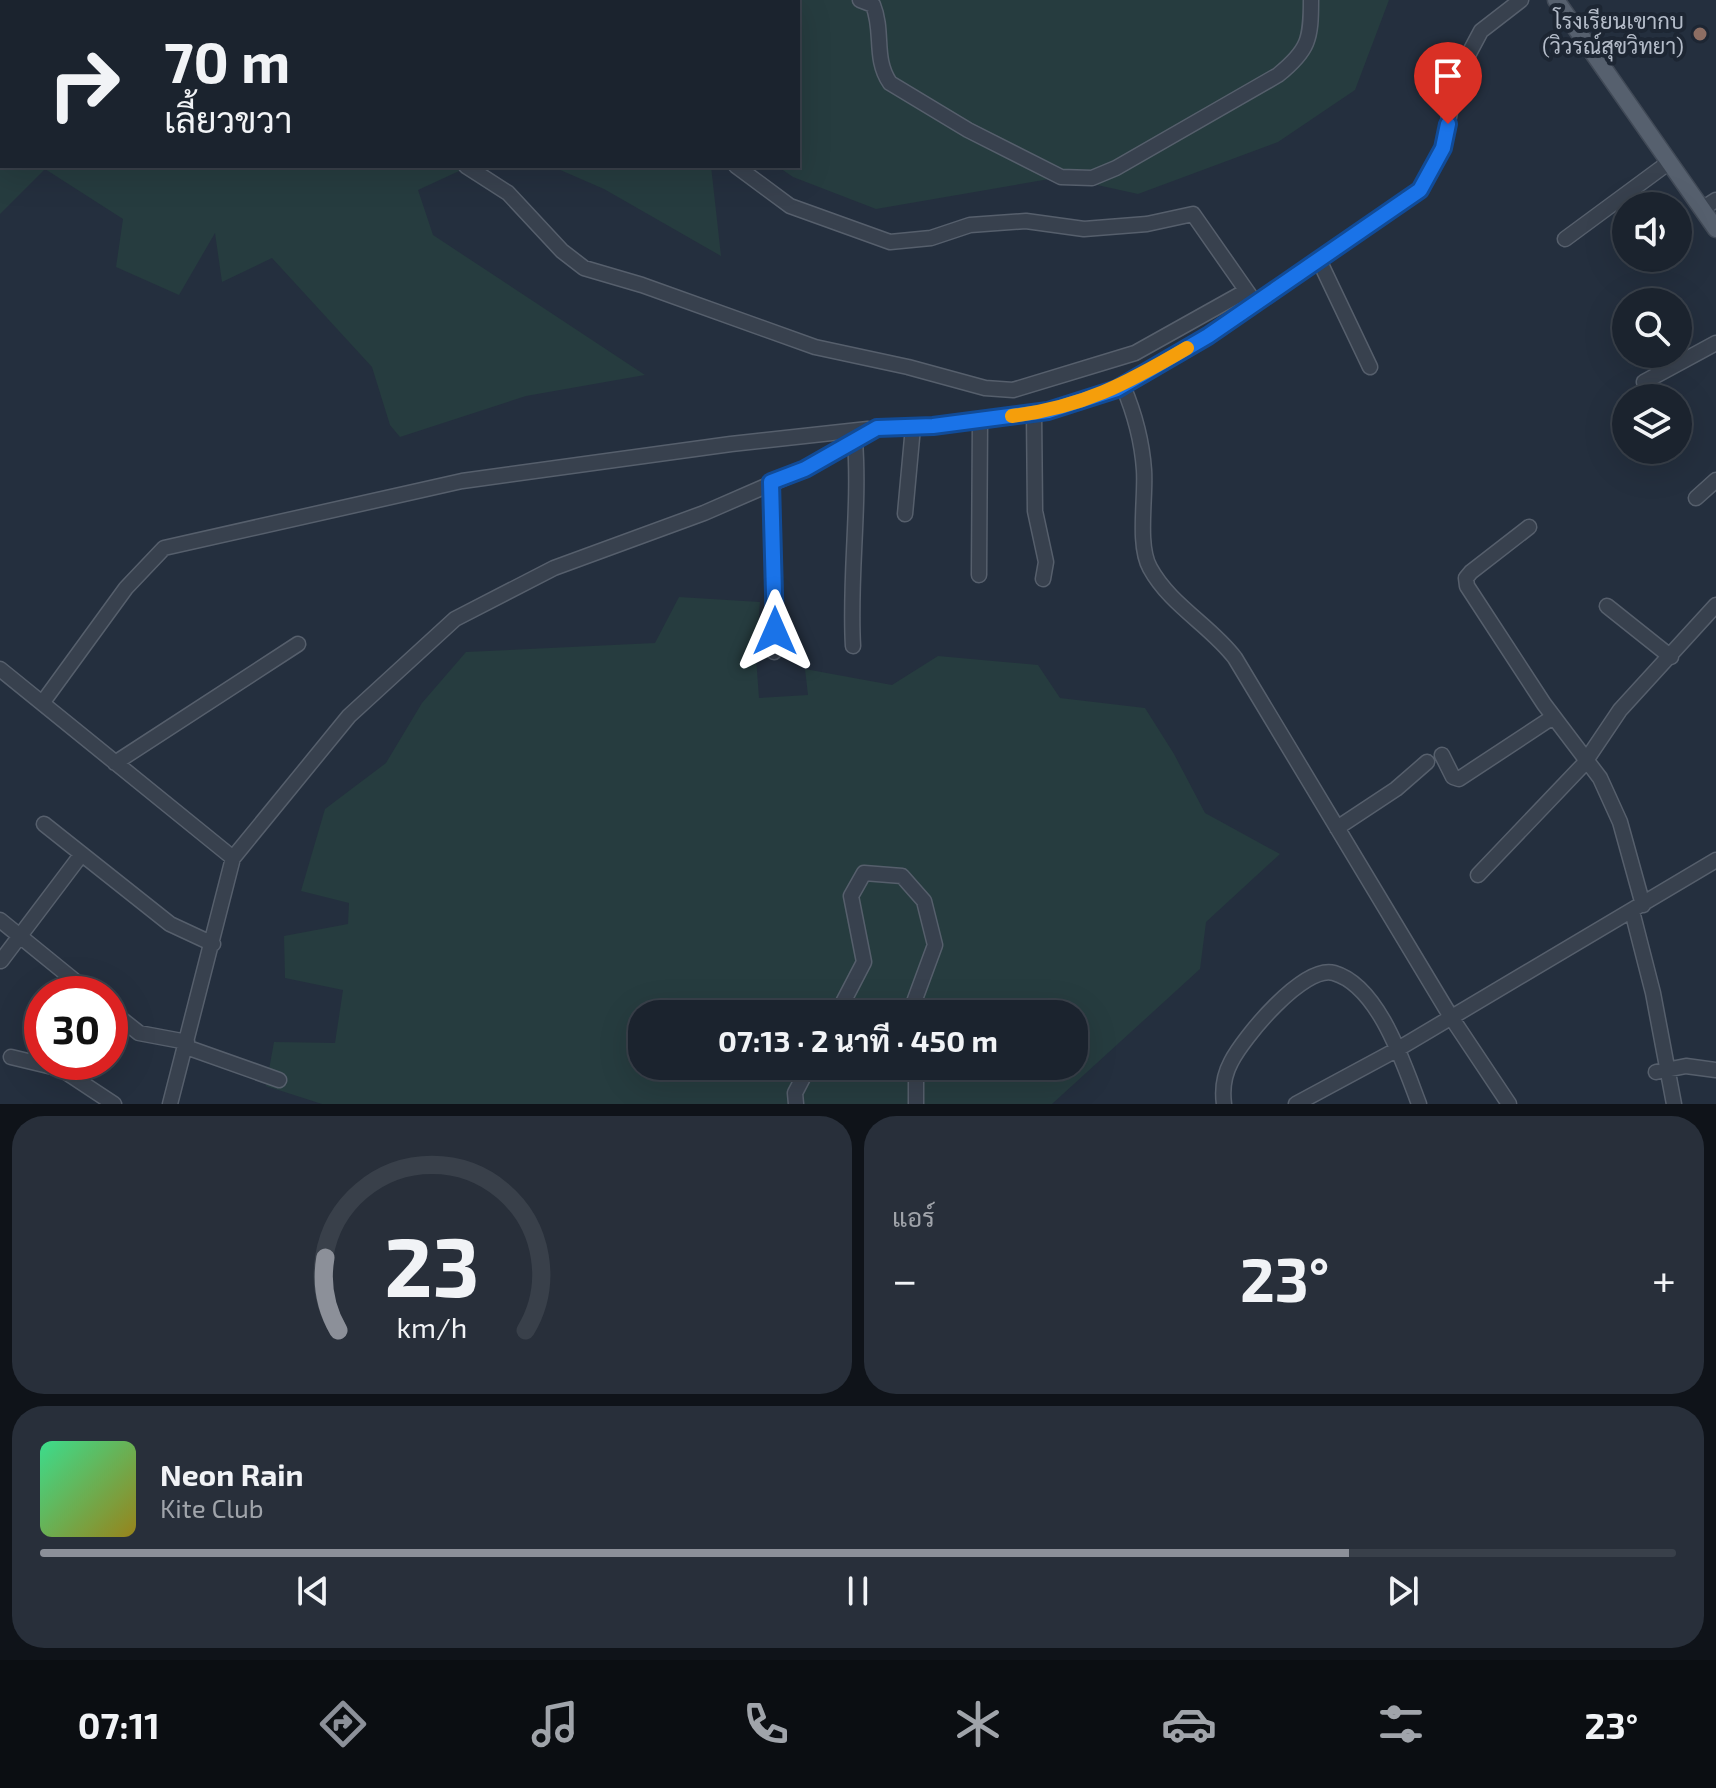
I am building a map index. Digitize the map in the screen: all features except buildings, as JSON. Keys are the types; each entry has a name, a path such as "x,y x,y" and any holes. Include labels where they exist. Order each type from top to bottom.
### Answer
{"main road":[{"path":"1556,0 1668,163 1709,205 1716,229"}],"street":[{"path":"860,0 873,5 878,16 877,54 882,72 890,83 1021,158 1061,177 1077,179 1092,178 1116,168 1278,75 1300,57 1311,34 1311,0"},
{"path":"43,702 126,588 164,548 462,481 731,444 1048,411 1123,386 1255,304 1420,190 1443,148 1457,76 1469,53 1481,31 1521,0"},
{"path":"1565,239 1668,163"},
{"path":"469,168 508,193 562,251 584,268 656,290 815,347 985,388 1013,390 1135,353 1246,291"},
{"path":"739,168 790,206 890,242 931,238 970,225 1026,221 1084,229 1147,224 1193,214 1255,304"},
{"path":"1319,260 1370,367"},
{"path":"1644,382 1716,343"},
{"path":"1123,386 1137,425 1144,468 1144,551 1148,567 1160,583 1224,643 1235,658 1451,1017 1509,1104"},
{"path":"1034,413 1035,511 1046,562 1043,579"},
{"path":"979,575 980,420"},
{"path":"905,514 913,427"},
{"path":"170,1104 233,858 349,716 455,619 554,568 704,513 805,469 877,428"},
{"path":"853,646 855,441"},
{"path":"1696,498 1716,480"},
{"path":"771,482 774,652"},
{"path":"1529,527 1466,578 1467,586 1614,806 1653,993 1661,1070 1674,1104"},
{"path":"1478,875 1586,760 1620,710 1716,605"},
{"path":"1607,606 1671,657"},
{"path":"115,763 298,644"},
{"path":"0,669 233,858"},
{"path":"1442,755 1453,777 1459,779 1553,717"},
{"path":"1337,828 1396,789 1427,762"},
{"path":"44,824 170,924 213,944"},
{"path":"1,961 81,855"},
{"path":"1296,1104 1398,1049 1716,860"},
{"path":"844,1000 864,962 851,896 864,873 902,876 924,901 935,945 915,1000"},
{"path":"0,920 69,976"},
{"path":"1224,1104 1223,1084 1231,1062 1257,1024 1305,981 1321,972 1335,973 1361,990 1376,1008 1398,1049 1419,1104"},
{"path":"128,1024 139,1033 187,1044 279,1080"},
{"path":"11,1057 61,1069 114,1104"},
{"path":"1661,1070 1686,1066 1716,1070"},
{"path":"796,1104 795,1093 802,1080"},
{"path":"916,1080 916,1104"}],"green space":[{"path":"800,0 1389,0 1355,90 1278,142 1138,194 1061,177 876,209 793,177 780,168 800,168"},
{"path":"0,168 466,168 418,190 433,235 645,375 526,396 400,437 390,425 372,367 272,258 222,282 215,233 179,295 116,267 123,219 45,169 0,214"},
{"path":"556,168 711,168 721,256 604,189"},
{"path":"679,597 760,602 756,657 759,698 808,695 805,669 892,685 938,656 1038,665 1060,698 1145,708 1205,813 1280,854 1206,922 1200,969 1088,1071 1088,1000 628,1000 628,1080 1078,1080 1052,1104 322,1104 266,1086 274,1042 335,1043 343,990 285,978 284,936 348,924 349,903 301,891 325,809 386,763 422,703 466,652 655,643"}],"slow traffic":[{"path":"1012,416 1048,411 1117,389 1187,348"}],"place":[{"name":"โรงเรียนเขากบ (วิวรณ์สุขวิทยา)","path":"1700,34"}],"route":[{"path":"775,631 771,482 805,469 877,428 933,426 1048,411 1117,389 1208,336 1420,190 1443,148 1448,124"}]}
